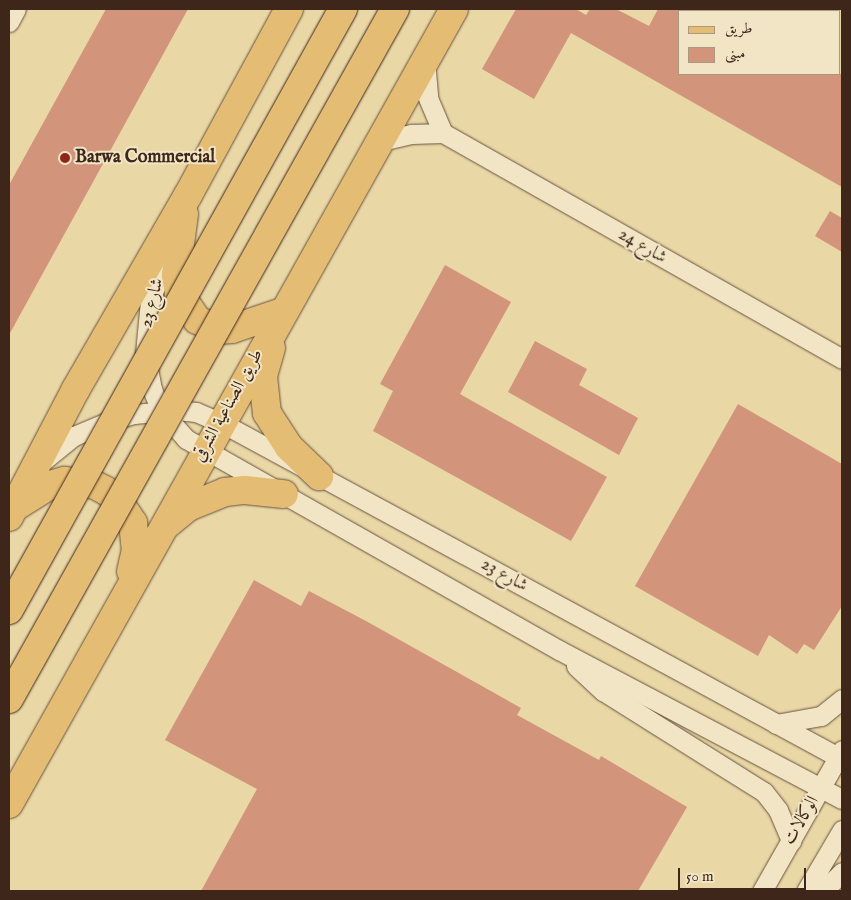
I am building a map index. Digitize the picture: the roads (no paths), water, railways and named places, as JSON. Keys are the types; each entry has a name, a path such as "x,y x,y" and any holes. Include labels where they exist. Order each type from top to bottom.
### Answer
{"main road":[{"path":"11,512 136,282 187,197 289,9"},
{"path":"9,610 343,9"},
{"path":"9,699 395,9"},
{"name":"طريق الصناعية الشرقي","path":"9,804 220,422 454,9"},
{"path":"187,197 176,276 179,293 188,310 206,326 219,330 244,327 282,312"},
{"path":"282,312 263,376 267,412 288,447 319,476"},
{"path":"11,512 45,488 64,481 93,484 117,499 133,523 136,538 133,564 123,596"},
{"path":"158,533 188,507 225,492 258,490 284,494"}],"street":[{"path":"9,22 16,9"},
{"path":"380,141 412,134 443,133 428,98 425,60"},
{"name":"شارع 24","path":"443,133 842,359"},
{"name":"شارع 23","path":"187,197 150,301 145,328 148,373 161,411 186,439 559,650 842,799"},
{"name":"شارع 23","path":"35,468 59,446 90,428 134,414 161,411 196,412 220,422 776,724 841,756"},
{"name":"شارع 23","path":"559,650 603,691 764,792 778,810 791,841"},
{"path":"776,724 821,716 842,699"},
{"name":"الوكالات","path":"762,891 821,787 841,756"},
{"path":"806,891 842,830"},
{"path":"823,891 842,872"}],"place":[{"name":"Barwa Commercial","path":"65,158"}]}
